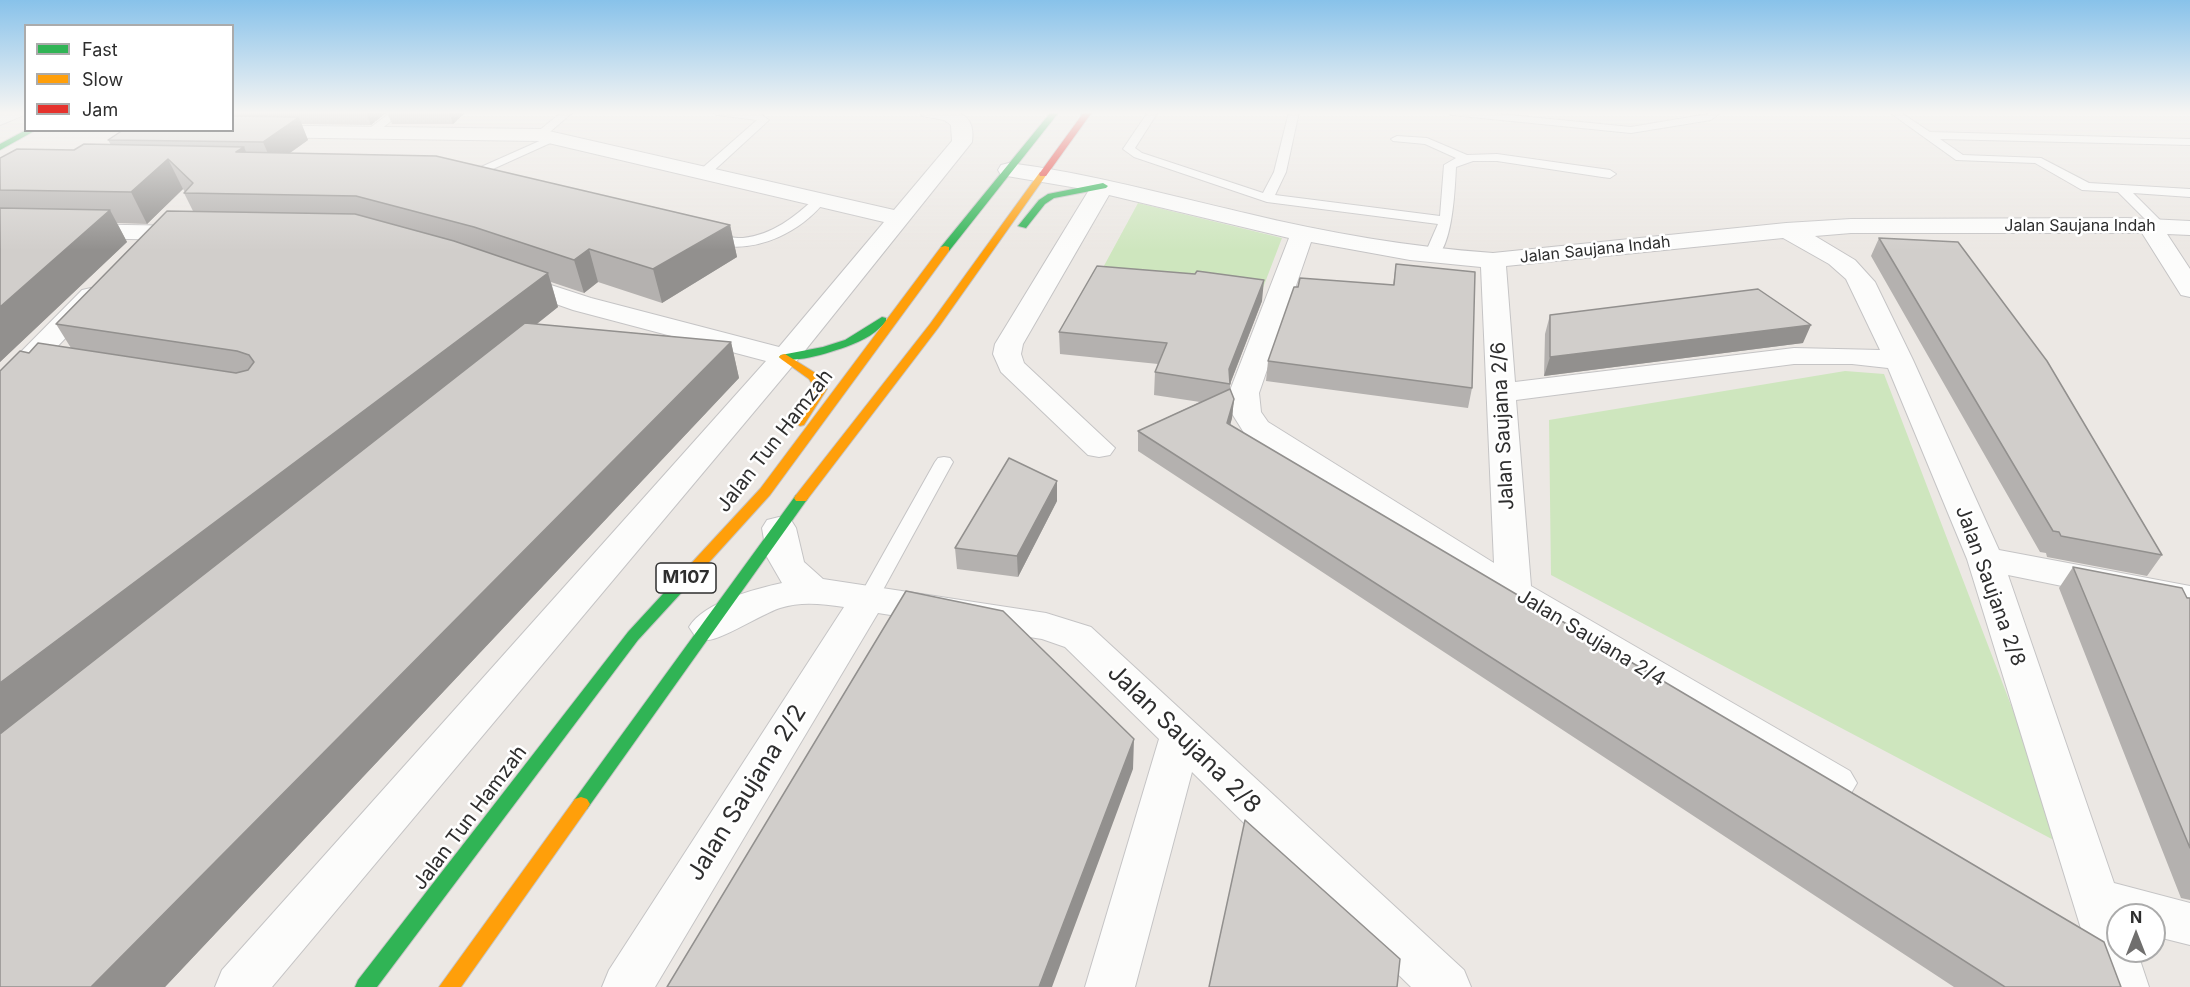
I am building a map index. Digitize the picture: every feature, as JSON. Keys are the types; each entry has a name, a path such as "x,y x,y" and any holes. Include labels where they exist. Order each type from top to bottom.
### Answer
{"main road":[{"name":"Jalan Tun Hamzah","path":"365,987 633,636 765,492 946,248 1018,158"},
{"name":"M107","path":"449,987 779,528 950,303 1054,158"},
{"path":"950,303 1042,202 1095,178"},
{"path":"785,357 828,351 860,338 879,324 946,248"},
{"path":"633,636 755,482 813,404 821,389 813,377 785,357"}],"street":[{"path":"641,158 899,218"},
{"path":"240,987 785,357 949,158"},
{"name":"Jalan Saujana Indah","path":"1009,170 1095,178 1302,234 1431,256 1493,260 1786,230 1862,226 2190,228"},
{"path":"1095,178 1009,344 1007,354 1011,366 1099,448"},
{"path":"2155,226 2190,289"},
{"path":"0,230 218,234"},
{"name":"Jalan Saujana 2/8","path":"1786,230 1844,262 1862,282 1899,360 1985,559 2078,908"},
{"path":"129,257 153,232"},
{"name":"Jalan Saujana 2/4","path":"1302,234 1244,393 1247,419 1257,429 1514,592 1861,799"},
{"name":"Jalan Saujana 2/6","path":"1493,260 1514,592"},
{"path":"486,271 582,304 785,357"},
{"path":"0,390 106,281"},
{"path":"554,326 582,304"},
{"path":"1501,393 1794,356 1852,356 1899,360"},
{"path":"27,362 62,367"},
{"path":"779,528 785,564 797,578 813,590"},
{"path":"1985,559 2190,599"},
{"name":"Jalan Saujana 2/8","path":"708,627 758,600 786,592 813,590 1046,626 1078,637 1446,987"},
{"name":"Jalan Saujana 2/2","path":"627,987 868,598"},
{"path":"1110,987 1181,736"},
{"path":"2078,908 2190,924"},
{"path":"2078,908 2110,946 2124,987"}],"lane":[{"path":"490,180 463,175 499,158"},
{"path":"704,173 721,158"},
{"path":"1150,158 1267,198 1446,221"},
{"path":"1267,198 1280,172 1283,158"},
{"path":"1431,256 1446,221 1450,165 1461,158"},
{"path":"1506,158 1610,174"},
{"path":"1962,158 2037,160"},
{"path":"2034,158 2086,187 2190,193"},
{"path":"2121,189 2155,226"},
{"path":"695,235 731,243 762,241 803,216 820,200"},
{"path":"868,598 944,462"}],"green space":[{"path":"1138,203 1282,238 1261,293 1099,275"},
{"path":"1845,371 1884,374 2065,846 1551,575 1549,420"}],"building":[{"path":"0,158 445,158 730,225 653,269 589,249 574,260 474,227 356,196 184,193 193,183 168,159 131,192 0,190"},
{"path":"0,208 110,210 0,307"},
{"path":"167,211 355,214 454,241 548,273 0,683 0,371 20,351 29,353 38,343 236,373 248,370 254,362 249,355 237,351 56,324"},
{"path":"1879,238 1958,242 2047,361 2162,555 2061,536 2059,532 2053,531"},
{"path":"1396,264 1475,272 1472,388 1268,361 1294,287 1298,287 1300,278 1394,285"},
{"path":"1097,266 1195,274 1197,271 1264,280 1229,369 1230,384 1155,372 1167,343 1059,332"},
{"path":"1758,289 1811,325 1550,357 1550,315"},
{"path":"525,323 731,342 91,987 0,987 0,734"},
{"path":"1230,389 1234,399 1227,423 2104,942 2106,963 2112,963 2121,987 2005,987 1138,431"},
{"path":"1009,458 1057,481 1017,556 955,548"},
{"path":"2073,567 2182,588 2187,598 2190,598 2190,848"},
{"path":"906,591 1003,611 1134,739 1039,987 667,987"},
{"path":"1245,820 1400,959 1397,987 1209,987"}],"traffic: fast":[{"path":"945,249 1018,158"},
{"path":"1023,226 1042,202 1051,196 1103,186"},
{"path":"785,357 837,347 861,336 882,320"},
{"path":"581,804 801,498"},
{"path":"365,987 633,636 678,587"}],"traffic: slow":[{"path":"801,498 934,326 1043,174"},
{"path":"678,587 765,492 945,249"},
{"path":"785,357 813,377 821,389 800,422"},
{"path":"449,987 581,804"}],"traffic: jam":[{"path":"1043,174 1055,158"}]}
